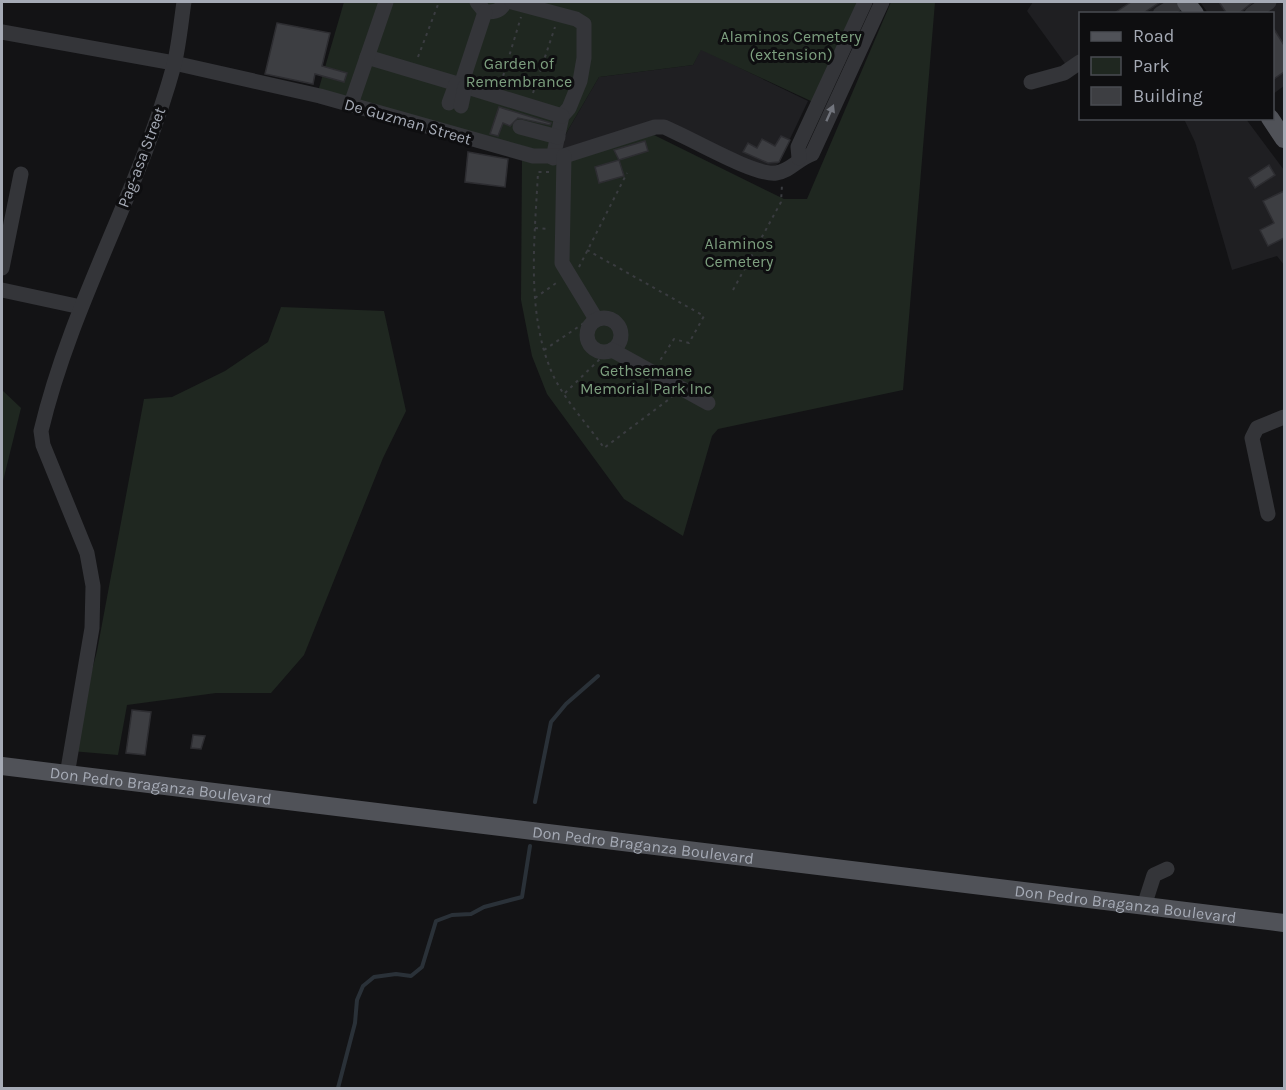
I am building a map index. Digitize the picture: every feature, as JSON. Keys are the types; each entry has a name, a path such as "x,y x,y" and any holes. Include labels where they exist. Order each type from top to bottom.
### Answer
{"main road":[{"path":"1271,120 1284,139"},
{"name":"Don Pedro Braganza Boulevard","path":"2,766 771,862 1284,923"}],"street":[{"name":"Pag-asa Street","path":"67,775 92,628 93,586 87,553 43,445 41,431 81,307 155,124 174,63 184,2"},
{"path":"351,104 386,2"},
{"path":"455,104 481,7 498,11 505,2"},
{"path":"783,172 799,152 812,154 850,51 865,2"},
{"path":"850,51 882,2"},
{"path":"1163,12 1180,2"},
{"path":"1255,12 1269,2"},
{"path":"518,3 576,19 584,24 580,81 569,108 562,116 558,137 562,263 569,279 595,318"},
{"name":"De Guzman Street","path":"2,32 174,63 351,104 490,145 560,162 655,127 664,128 751,168 767,173 783,172"},
{"path":"367,57 562,116"},
{"path":"1031,82 1064,73 1079,63"},
{"path":"520,127 558,137"},
{"path":"2,268 21,174"},
{"path":"2,290 81,307"},
{"path":"610,351 621,340 618,324 612,318 595,318 589,325 588,341 600,351 610,351 708,403"},
{"path":"1268,514 1252,438 1257,428 1284,417"},
{"path":"1144,906 1158,870"}],"path":[{"path":"413,71 439,2"},
{"path":"496,97 518,3"},
{"path":"529,107 559,15"},
{"path":"560,162 538,172 535,298 550,370 604,448 682,389"},
{"path":"733,290 781,202 783,172"},
{"path":"535,298 569,279 587,250 627,173"},
{"path":"587,250 704,316 689,343 674,339 653,372"},
{"path":"544,350 595,318"},
{"path":"565,393 610,351"}],"shaded area":[{"path":"1033,2 1164,2 1171,12 1079,12 1079,68 1072,73 1027,11"},
{"path":"1200,2 1284,2 1284,86 1274,93 1274,12 1207,12"},
{"path":"701,49 808,101 778,164 768,169 661,122 574,149 557,149 599,77 693,65"},
{"path":"1184,120 1247,120 1284,170 1284,265 1277,256 1232,270 1195,142"}],"green space":[{"name":"Garden of Remembrance","path":"344,2 860,2 813,102 701,50 693,65 599,77 555,152 548,153 320,91"},
{"path":"891,2 935,2 903,390 718,429 712,436 683,536 624,499 547,394 532,356 521,300 522,158 654,135 784,199 807,199"},
{"path":"281,307 384,311 406,411 383,458 304,655 271,693 216,693 127,705 118,755 71,751 97,651 144,399 172,397 225,371 268,342"},
{"path":"2,390 21,408 2,485"}],"building":[{"path":"1131,2 1160,2 1145,12 1116,12"},
{"path":"1219,2 1253,2 1240,12 1226,12"},
{"path":"277,23 330,33 322,66 347,73 344,82 315,74 313,84 265,74"},
{"path":"1274,29 1284,45 1284,72 1274,79"},
{"path":"499,107 551,123 550,125 518,118 510,126 503,123 498,136 490,134"},
{"path":"781,136 790,140 779,162 768,163 743,152 748,143 757,148 762,139 775,146"},
{"path":"645,141 648,151 619,160 614,150"},
{"path":"468,152 508,159 505,187 465,182"},
{"path":"619,160 624,176 599,183 595,167"},
{"path":"1269,165 1275,175 1255,188 1249,178"},
{"path":"1284,191 1284,238 1268,246 1260,230 1274,223 1263,201"},
{"path":"132,710 151,712 145,755 126,753"},
{"path":"193,735 205,736 201,749 191,748"}],"waterway":[{"path":"535,802 551,722 566,704 598,676"},
{"path":"338,1088 355,1023 357,1000 363,986 374,977 396,974 411,976 422,967 436,921 452,915 471,914 484,907 522,897 530,846"}],"park label":[{"name":"Alaminos Cemetery (extension)","path":"791,45"},
{"name":"Alaminos Cemetery","path":"739,252"},
{"name":"Gethsemane Memorial Park Inc","path":"646,379"}]}
